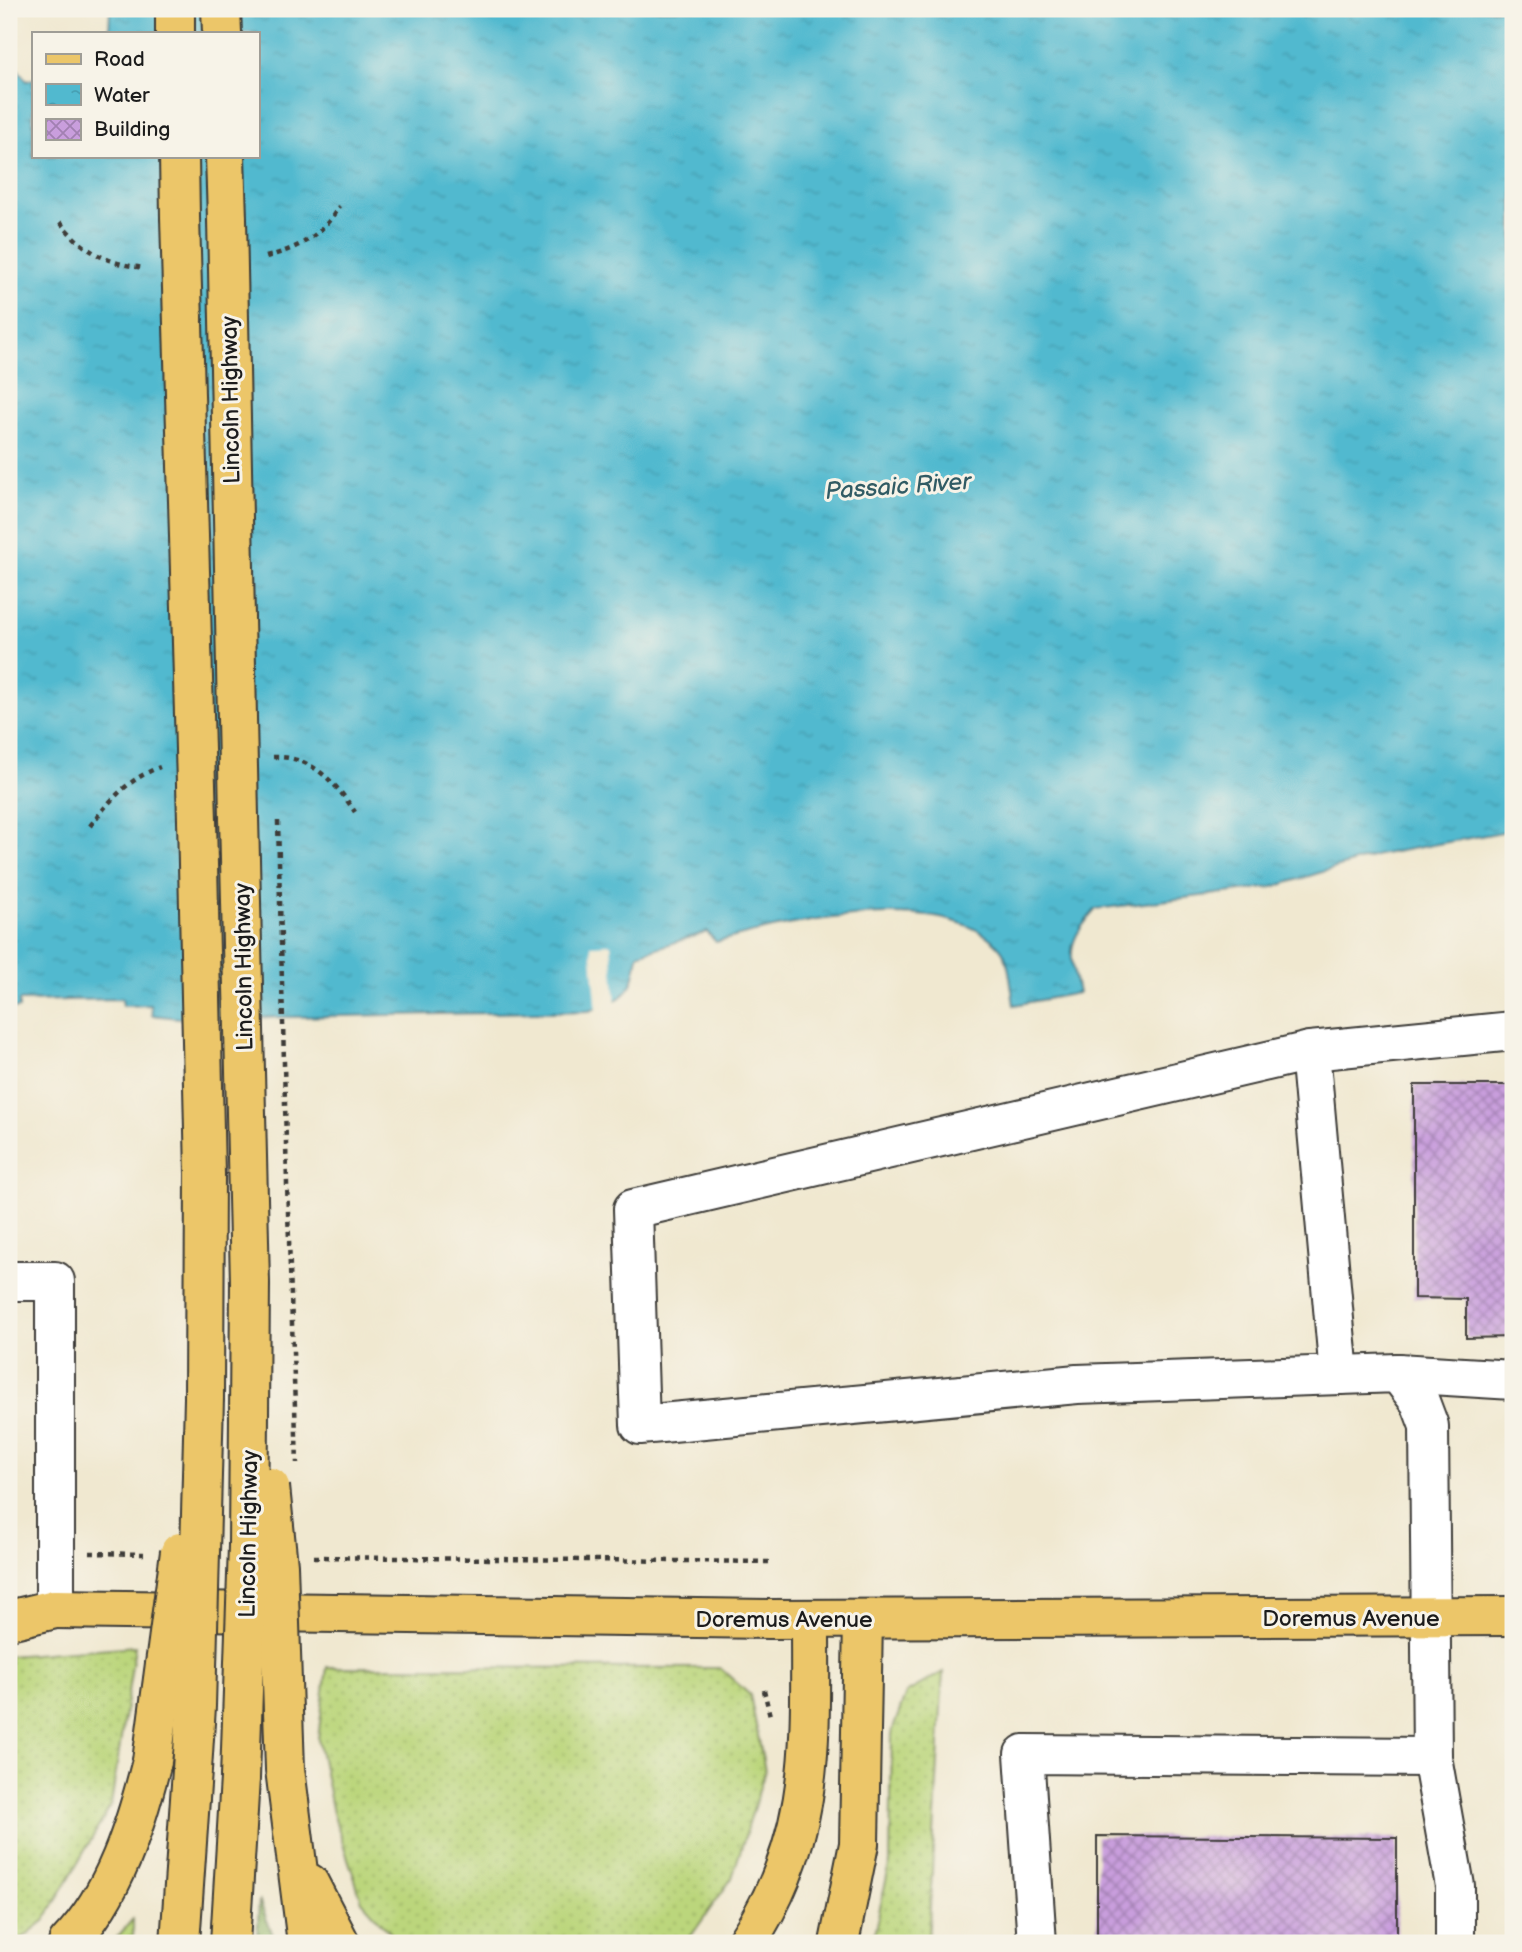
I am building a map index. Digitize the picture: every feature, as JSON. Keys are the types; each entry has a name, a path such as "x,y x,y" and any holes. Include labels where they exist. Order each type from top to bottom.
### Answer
{"main road":[{"path":"175,9 175,32"},
{"path":"221,9 222,32"},
{"name":"Lincoln Highway","path":"178,158 202,1027 204,1398 196,1706 180,1943"},
{"name":"Lincoln Highway","path":"225,158 250,1283 248,1558 240,1778 230,1943"},
{"path":"250,1283 278,1565 285,1769 307,1943"},
{"path":"68,1943 91,1915 118,1863 131,1832 152,1761 204,1398"},
{"path":"9,1598 55,1609"},
{"path":"9,1620 55,1609"},
{"name":"Doremus Avenue","path":"55,1609 810,1619 1513,1616"},
{"path":"746,1943 770,1904 785,1870 807,1789 810,1619"},
{"path":"839,1943 860,1833 863,1619"},
{"path":"293,1847 340,1943"},
{"path":"821,1943 850,1893"}],"lane":[{"path":"1513,1031 1310,1051 633,1209 640,1425 1077,1384 1398,1373 1513,1380"},
{"path":"1310,1051 1339,1375"},
{"path":"9,1281 55,1281 55,1609"},
{"path":"1398,1373 1420,1402 1429,1426 1432,1757 1455,1886 1455,1943"},
{"path":"1036,1942 1024,1754 1432,1757"}],"path":[{"path":"278,811 286,1184 298,1476"},
{"path":"56,1552 153,1554"},
{"path":"305,1557 771,1562"}],"green space":[{"path":"135,1646 111,1805 45,1920 16,1943 9,1943 9,1656"},
{"path":"327,1667 720,1668 750,1695 765,1771 732,1878 686,1943 399,1943 362,1901 333,1813 318,1739"},
{"path":"943,1672 928,1943 872,1943 890,1863 892,1732 906,1693"},
{"path":"259,1900 276,1943 257,1943"},
{"path":"133,1919 133,1943 112,1943"}],"water":[{"name":"Passaic River","path":"110,9 1513,9 1513,830 1378,855 1273,887 1096,909 1079,931 1072,948 1078,993 1014,1005 1008,967 1000,948 975,929 943,919 905,914 822,919 716,942 707,932 638,954 630,987 625,993 589,1011 188,1019 152,1015 151,1005 123,1006 122,999 19,1001 19,1008 9,1009 9,58 27,81 32,79 32,158 259,158 259,32 109,32"}],"pier":[{"path":"611,944 616,1006 597,1012 591,945"}],"building":[{"path":"1414,1085 1513,1085 1511,1337 1466,1338 1466,1299 1414,1298"},
{"path":"1097,1836 1397,1838 1397,1943 1097,1943"}]}
